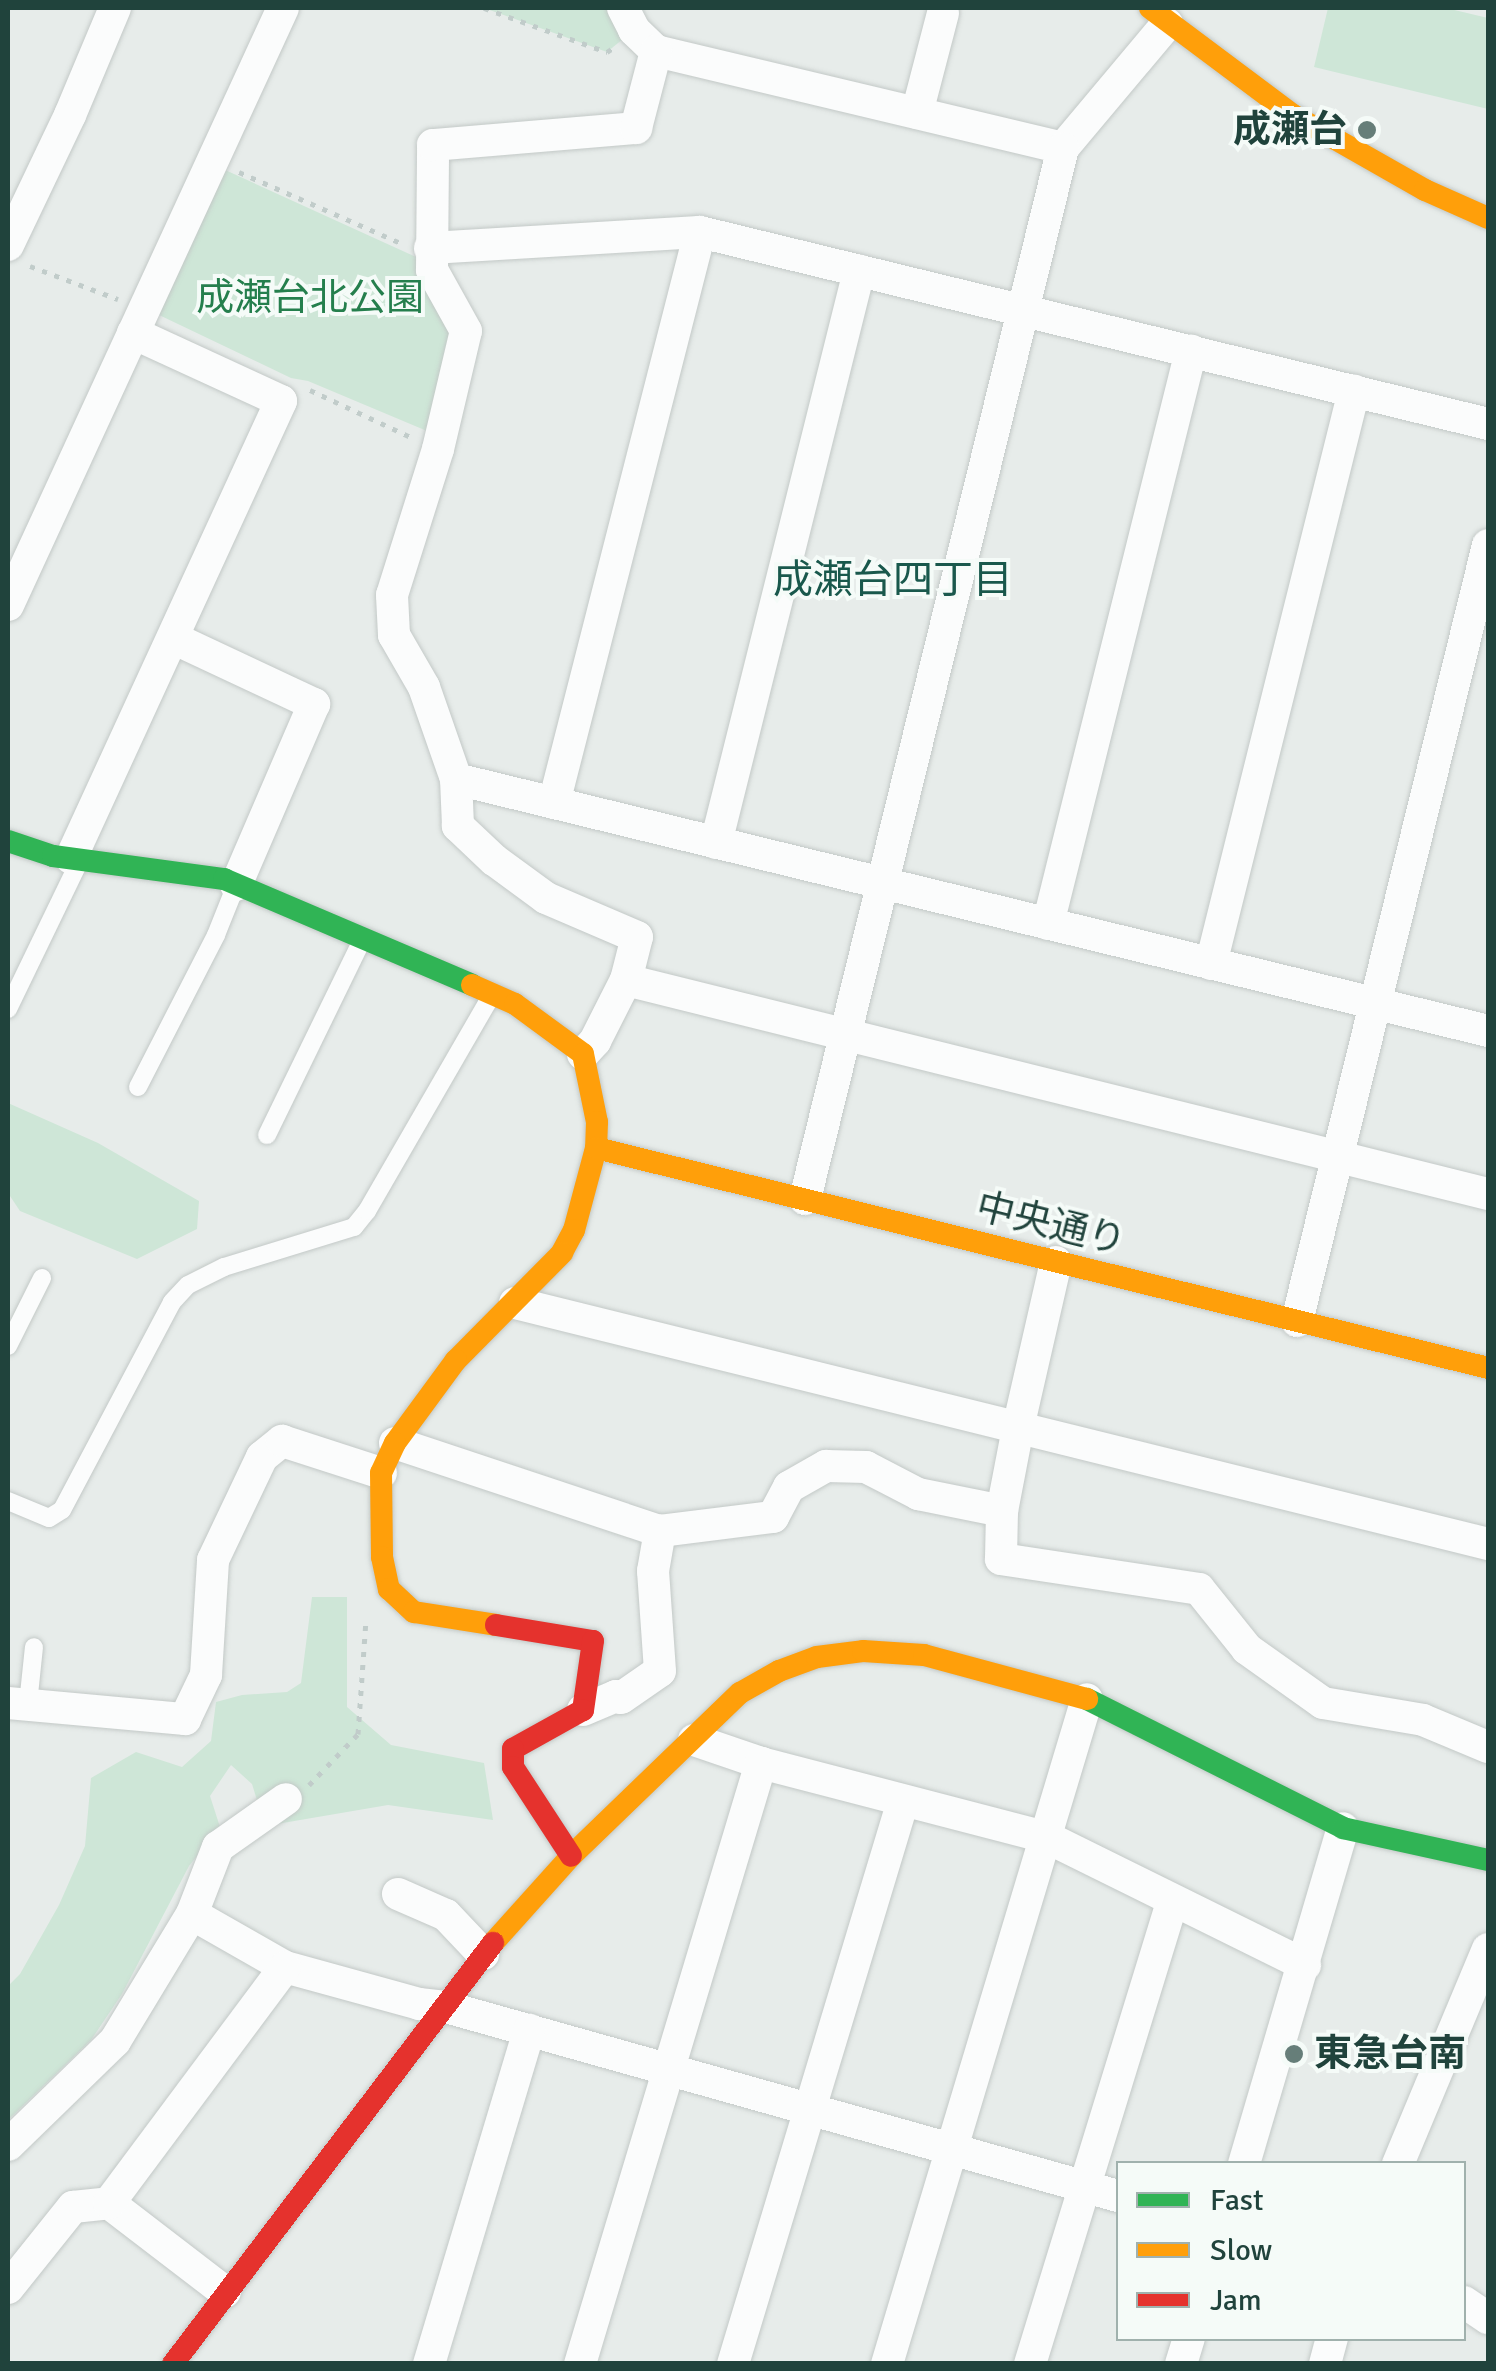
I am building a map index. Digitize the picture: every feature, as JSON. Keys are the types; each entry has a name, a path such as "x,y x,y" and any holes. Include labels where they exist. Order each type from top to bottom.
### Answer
{"street":[{"path":"16,255 115,8"},
{"path":"8,605 284,8"},
{"path":"917,113 942,13"},
{"path":"806,1199 1063,148 1158,16 1293,115 1424,190 1488,218"},
{"path":"582,1054 595,1041 626,980 637,937 546,898 494,860 458,826 456,779 424,687 394,635 392,596 438,449 466,331 432,270 434,145 636,128 638,30 917,113 1063,148"},
{"path":"430,248 700,232 1488,424"},
{"path":"554,803 700,232"},
{"path":"716,842 859,271"},
{"path":"76,858 280,400 138,322"},
{"path":"1048,924 1191,351"},
{"path":"1212,964 1354,391"},
{"path":"1297,1321 1488,544"},
{"path":"173,638 314,704 236,885"},
{"path":"456,779 1488,1031"},
{"path":"8,841 76,858 236,885 515,1004 582,1054 596,1122 596,1148 582,1208 562,1252 456,1360 395,1442 380,1473 382,1557 389,1589 414,1612 593,1641 583,1710"},
{"path":"626,980 1488,1194"},
{"name":"中央通り","path":"596,1148 1488,1368"},
{"path":"1056,1262 1002,1511 1001,1558 1199,1590 1247,1649 1323,1704 1423,1720 1488,1746"},
{"path":"514,1303 1488,1544"},
{"path":"18,1704 185,1719 206,1675 213,1560 262,1457 282,1441 380,1473"},
{"path":"395,1442 660,1531 774,1517 789,1487 826,1466 866,1467 918,1494 1002,1511"},
{"path":"571,1856 512,1767 514,1749 583,1710 616,1696 622,1698 660,1671 654,1572 660,1531"},
{"path":"173,2364 483,1954 571,1856 740,1692 779,1671 817,1657 863,1651 924,1655 1087,1699 1342,1828 1488,1860"},
{"path":"887,2364 1087,1699"},
{"path":"694,1740 761,1763 1046,1837 1304,1965"},
{"path":"580,2364 761,1763"},
{"path":"8,2145 116,2040 192,1914 218,1847 286,1799"},
{"path":"732,2364 902,1801"},
{"path":"1245,2161 1342,1828"},
{"path":"398,1894 446,1915 483,1954"},
{"path":"1030,2364 1172,1901"},
{"path":"192,1914 285,1967 419,2004 446,2006 1116,2196"},
{"path":"1399,2161 1488,1948"},
{"path":"8,2288 73,2208 109,2203 285,1967"},
{"path":"429,2364 529,2030"},
{"path":"109,2203 225,2292"},
{"path":"1466,2303 1488,2318"}],"lane":[{"path":"8,1009 76,858"},
{"path":"138,1086 216,934 236,885"},
{"path":"266,1135 362,938"},
{"path":"8,1501 48,1518 62,1510 172,1302 188,1286 224,1267 354,1227 367,1211 492,994"},
{"path":"8,1346 42,1278"},
{"path":"18,1704 34,1646"}],"path":[{"path":"484,8 608,52 638,30"},
{"path":"213,160 417,250 430,248"},
{"path":"16,255 105,292 138,322"},
{"path":"280,400 288,386 308,389 438,449"},
{"path":"286,1799 300,1795 358,1734 366,1630"}],"green space":[{"path":"484,8 623,8 634,30 607,52"},
{"path":"1328,8 1446,8 1488,18 1488,109 1314,67"},
{"name":"成瀬台北公園","path":"223,169 416,257 450,332 427,431 308,381 291,378 157,314"},
{"path":"8,1103 98,1143 199,1201 197,1229 137,1259 20,1211 8,1193"},
{"path":"312,1597 347,1597 347,1707 391,1745 484,1763 493,1820 388,1805 265,1826 252,1784 231,1765 210,1796 220,1827 189,1866 122,1994 91,2040 8,2120 8,1986 20,1974 59,1905 85,1846 91,1778 136,1752 182,1767 211,1741 216,1702 242,1695 287,1692 301,1683"}],"traffic: fast":[{"path":"8,841 53,856 224,879 472,985"},
{"path":"1087,1699 1343,1828 1488,1860"}],"traffic: slow":[{"path":"1150,8 1293,115 1425,190 1488,218"},
{"path":"472,985 515,1004 583,1054 597,1122 596,1148 574,1230 562,1253 456,1360 395,1443 381,1473 382,1557 389,1589 414,1612 496,1625"},
{"path":"596,1148 1488,1368"},
{"path":"493,1943 571,1856 740,1693 779,1671 817,1657 863,1651 924,1655 1087,1699"}],"traffic: jam":[{"path":"496,1625 593,1641 583,1710 513,1749 513,1767 571,1856"},
{"path":"173,2364 493,1943"}],"place":[{"name":"成瀬台","path":"1367,130"},
{"name":"東急台南","path":"1294,2054"}],"district":[{"name":"成瀬台四丁目","path":"893,580"}]}
